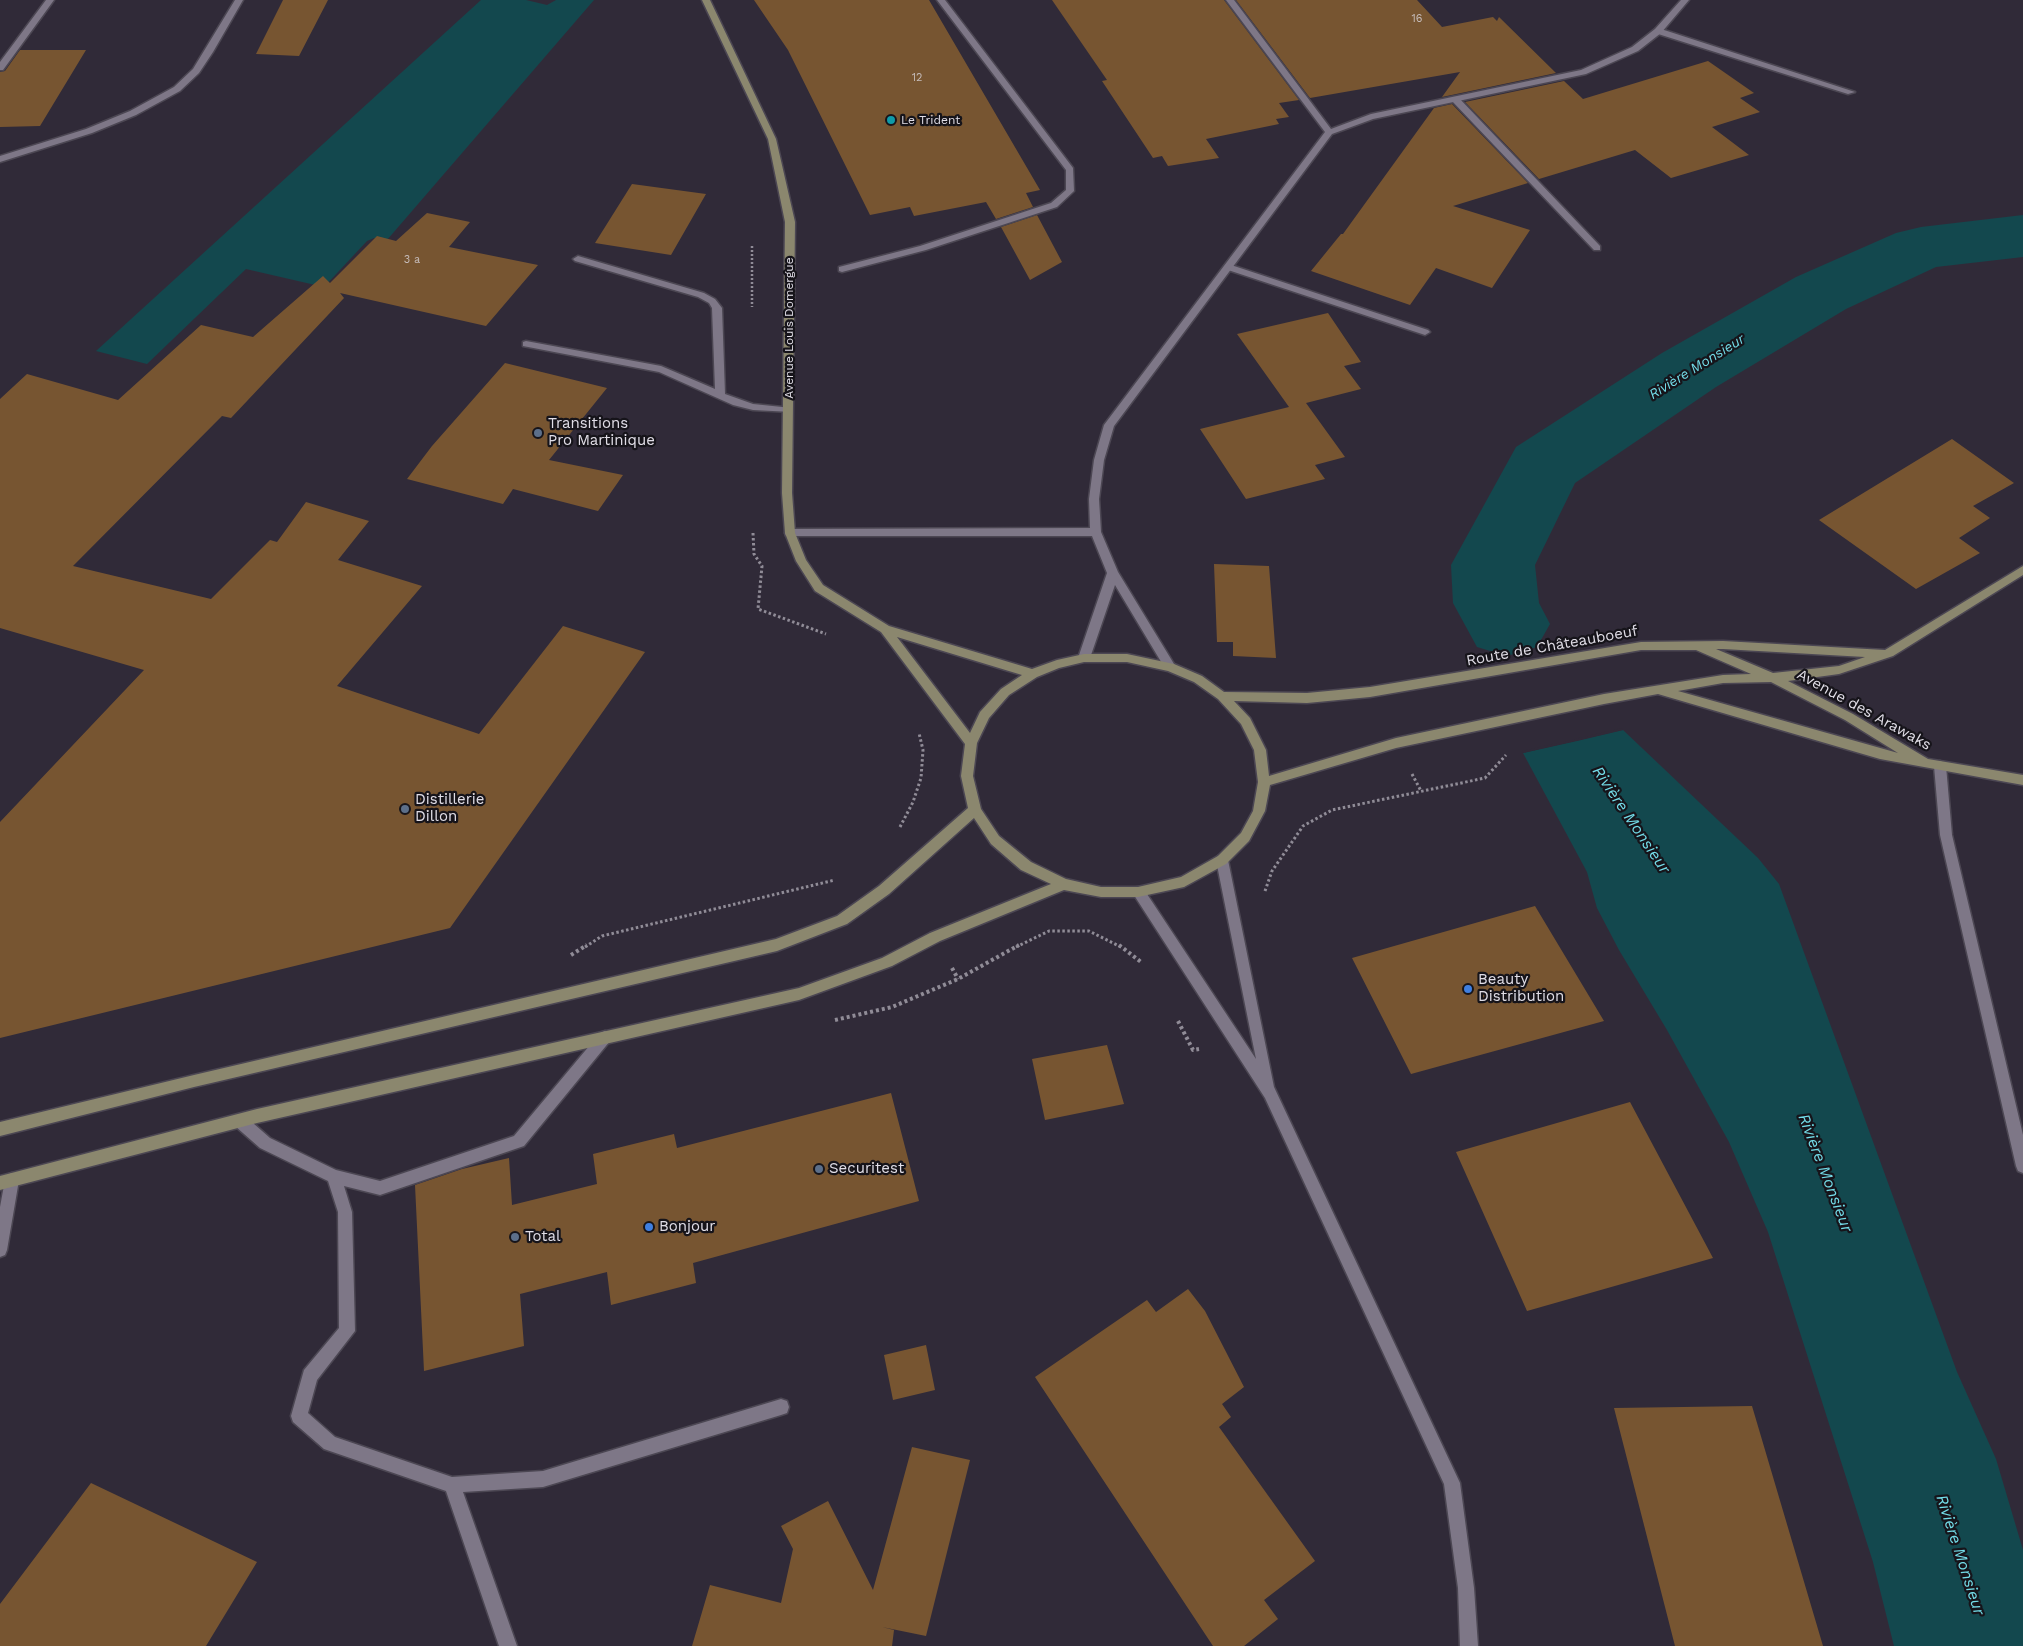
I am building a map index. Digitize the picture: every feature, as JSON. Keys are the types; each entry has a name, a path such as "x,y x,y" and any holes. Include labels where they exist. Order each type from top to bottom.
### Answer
{"main road":[{"name":"Avenue Louis Domergue","path":"706,0 772,139 790,222 787,493 790,533 801,561 819,588 885,629 1033,674"},
{"path":"1264,782 1396,743 1604,699 1723,678 1772,678 1839,670 1889,653 2023,570"},
{"name":"Avenue Louis Domergue","path":"885,629 971,743"},
{"name":"Route de Châteauboeuf","path":"1222,696 1307,698 1370,692 1641,646 1723,645 1889,653"},
{"name":"Avenue des Arawaks","path":"1696,646 1772,678 1849,717 1925,763 2023,780"},
{"path":"1084,658 1127,658 1170,667 1198,679 1222,696 1246,721 1260,750 1264,782 1259,811 1249,831 1222,860 1184,882 1138,892 1100,892 1064,884 1026,866 995,840 975,810 967,776 971,743 984,715 1005,692 1033,674 1058,664 1084,658"},
{"path":"1658,689 1880,754 1925,763"},
{"path":"0,1129 194,1081 777,945 842,920 889,886 975,810"},
{"path":"6,1181 240,1121 799,994 886,962 934,937 1064,884"}],"street":[{"path":"0,68 50,0"},
{"path":"0,159 89,131 133,113 177,89 196,71 239,0"},
{"path":"842,270 923,248 1054,206 1070,191 1070,170 941,0"},
{"path":"1230,0 1329,132"},
{"path":"1170,667 1113,573 1096,532 1094,499 1099,460 1109,425 1329,132 1371,116 1583,72 1635,49 1658,31 1685,0"},
{"path":"1658,31 1851,92"},
{"path":"1455,99 1597,248"},
{"path":"578,259 701,295 712,301 717,308 720,396"},
{"path":"1228,268 1425,332"},
{"path":"526,344 661,369 720,396 753,407 788,410"},
{"path":"790,533 1096,532"},
{"path":"1084,658 1113,573"},
{"path":"1940,766 1946,835 2023,1166"},
{"path":"1222,860 1270,1093"},
{"path":"1138,892 1270,1093 1452,1483 1466,1588 1469,1646"},
{"path":"240,1121 265,1143 334,1176 380,1188 519,1141 605,1037"},
{"path":"334,1176 345,1212 348,1331 310,1376 299,1416 330,1443 452,1485 543,1479 781,1407"},
{"path":"0,1250 6,1181"},
{"path":"452,1485 508,1646"}],"path":[{"path":"762,566 758,609 831,636"},
{"path":"900,829 913,802 921,778 923,750 918,726"},
{"path":"1264,894 1272,871 1303,826 1332,810 1485,778 1511,749"},
{"path":"570,957 602,936 838,879"},
{"path":"834,1020 892,1008 958,979 1003,953 1049,932 1089,931 1122,947 1144,964"},
{"path":"1176,1018 1194,1050"}],"water":[{"path":"481,0 526,0 547,5 556,0 594,0 387,240 374,238 367,241 324,287 246,269 147,364 96,351"},
{"path":"1623,730 1758,858 1779,884 1957,1372 1996,1459 2023,1550 2023,1646 1894,1646 1873,1562 1768,1232 1729,1142 1667,1030 1619,950 1597,908 1587,872 1523,753"}],"pier":[{"path":"1622,728 1623,730 1577,741 1523,753 1522,751"}],"building":[{"path":"283,0 328,0 299,56 256,54"},
{"name":"Le Trident","path":"754,0 929,0 1040,190 1026,193 1033,207 996,219 986,202 914,216 910,207 870,215 788,50"},
{"path":"1052,0 1224,0 1299,100 1279,103 1289,117 1276,119 1279,124 1206,139 1219,158 1168,166 1162,156 1153,158 1102,81 1107,80"},
{"path":"1236,0 1417,0 1442,27 1493,17 1497,21 1499,17 1556,73 1442,97 1460,72 1310,98"},
{"path":"20,50 86,50 40,126 0,127 0,72 5,71"},
{"path":"1708,61 1754,93 1740,98 1760,112 1712,127 1749,155 1671,178 1635,150 1539,179 1465,102 1564,81 1583,99"},
{"path":"1452,104 1528,183 1453,206 1530,230 1492,288 1436,268 1410,305 1311,271 1341,234 1343,234 1434,108"},
{"path":"632,184 706,194 671,255 595,243"},
{"path":"427,213 470,222 449,247 538,265 486,326 340,293 344,298 231,418 222,416 73,566 211,599 270,540 277,542 306,502 369,521 338,560 422,586 337,686 479,734 563,626 645,652 450,928 0,1038 0,822 144,670 0,628 0,399 27,374 118,400 201,325 253,337 323,276 330,283 377,236 396,241"},
{"path":"1037,215 1062,262 1030,280 1001,227"},
{"path":"1328,313 1361,362 1344,366 1361,389 1306,403 1345,457 1315,465 1325,479 1246,499 1200,429 1289,407 1237,334"},
{"path":"505,363 607,388 549,460 623,475 598,511 513,489 503,504 407,479 432,446"},
{"path":"1952,439 2014,483 1973,506 1990,518 1959,538 1980,553 1916,589 1819,520"},
{"path":"1214,564 1269,566 1276,658 1233,656 1233,642 1217,642"},
{"path":"1535,906 1604,1021 1411,1074 1352,958"},
{"path":"1107,1045 1124,1104 1045,1120 1032,1059"},
{"path":"891,1093 919,1201 693,1263 696,1283 611,1305 607,1272 520,1294 524,1346 424,1371 415,1185 462,1169 509,1158 512,1205 597,1184 593,1154 674,1134 677,1148"},
{"path":"1630,1102 1713,1258 1527,1311 1456,1152"},
{"path":"1188,1289 1205,1311 1244,1387 1222,1404 1231,1417 1219,1427 1315,1561 1264,1600 1278,1619 1244,1646 1213,1646 1035,1377 1147,1300 1156,1312"},
{"path":"926,1345 935,1390 893,1400 884,1355"},
{"path":"1752,1406 1823,1646 1675,1646 1614,1408"},
{"path":"912,1447 970,1460 926,1636 882,1627 894,1630 892,1646 692,1646 710,1585 781,1603 793,1549 781,1526 828,1501 873,1590"},
{"path":"91,1483 257,1562 206,1646 0,1646 0,1604"}],"waterway":[{"name":"Rivière Monsieur","path":"1507,624 1496,603 1493,565 1544,466 1689,370 1821,293 1921,248 2023,236"}],"place":[{"name":"Le Trident","path":"891,120"},
{"name":"Transitions Pro Martinique","path":"538,433"},
{"name":"Distillerie Dillon","path":"405,809"},
{"name":"Beauty Distribution","path":"1468,989"},
{"name":"Securitest","path":"819,1169"},
{"name":"Bonjour","path":"649,1227"},
{"name":"Total","path":"515,1237"}]}
